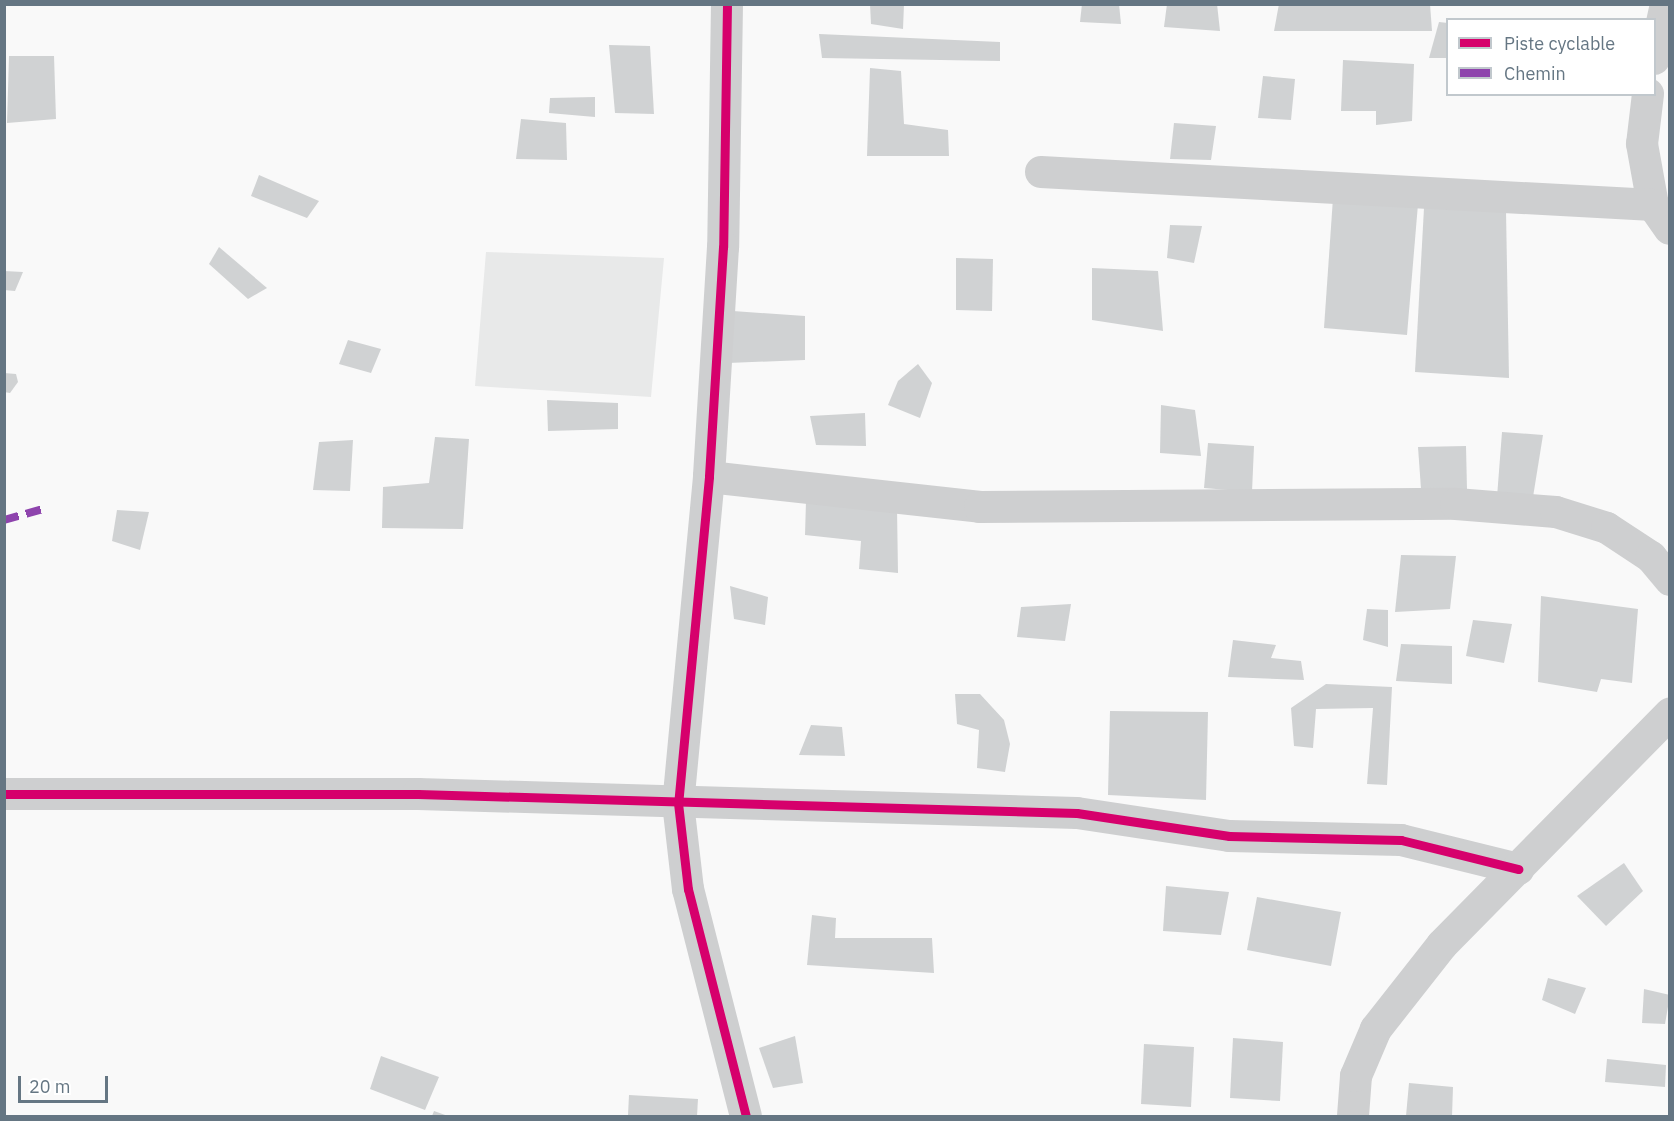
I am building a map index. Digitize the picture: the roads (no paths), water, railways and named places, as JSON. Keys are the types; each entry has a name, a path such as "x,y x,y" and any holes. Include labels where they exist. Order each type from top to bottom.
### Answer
{"street":[{"path":"727,4 723,247 709,477 678,803 688,889 746,1116"},
{"path":"1656,50 1666,4"},
{"path":"1041,172 1661,217 1641,144 1648,96"},
{"path":"709,477 980,507 1456,504 1556,512 1607,528 1650,557 1670,580"},
{"path":"1353,1116 1356,1076 1376,1029 1442,945 1670,714"},
{"path":"4,794 418,794 1077,813 1229,836 1401,840 1518,869"}]}
